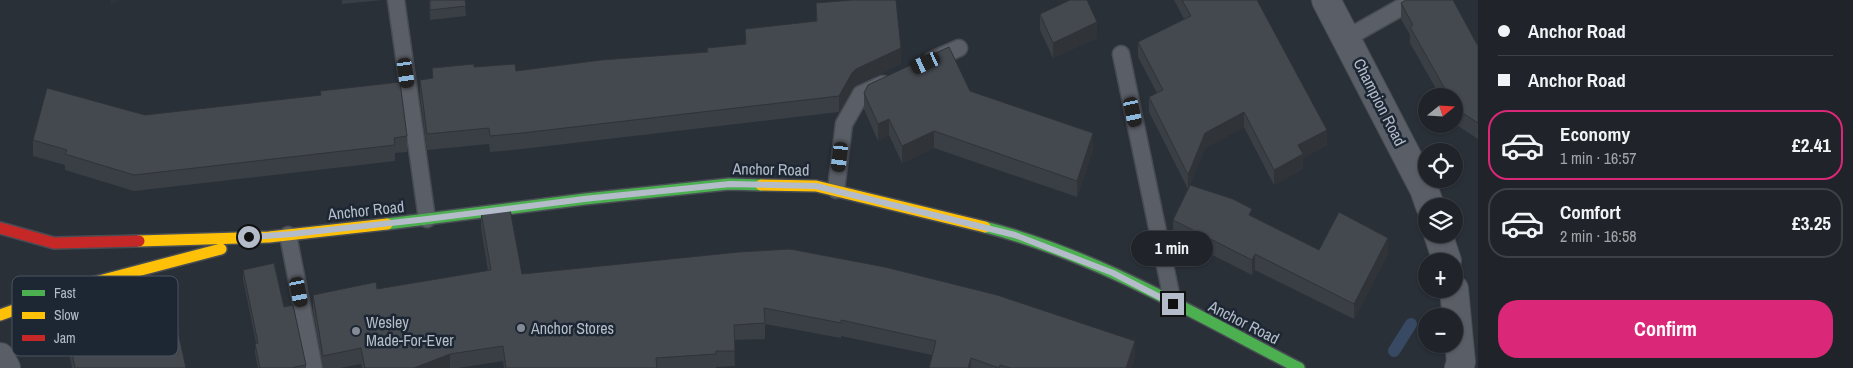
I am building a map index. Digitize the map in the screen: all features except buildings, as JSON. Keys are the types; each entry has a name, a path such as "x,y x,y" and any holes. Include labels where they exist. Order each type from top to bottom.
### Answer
{"street":[{"name":"Champion Road","path":"1326,0 1424,188 1427,198"},
{"name":"Anchor Road","path":"0,228 54,243 269,236 730,184 816,186 1015,235 1113,273 1299,368"},
{"name":"Anchor Road","path":"118,276 269,236"},
{"path":"1455,298 1459,368"},
{"path":"0,356 6,368"}],"lane":[{"path":"396,0 427,219"},
{"path":"1347,38 1414,0"},
{"path":"914,69 959,48"},
{"path":"1121,54 1173,304"},
{"path":"836,190 844,124 861,94 896,77"},
{"path":"288,234 314,368"}],"waterway":[{"path":"1394,351 1411,324"}],"traffic: fast":[{"path":"387,224 585,199 729,184 761,185"},
{"path":"985,227 1026,239 1106,270 1146,288 1299,368"}],"traffic: slow":[{"path":"761,185 816,186 985,227"},
{"path":"139,241 269,237 387,224"},
{"path":"118,276 221,249"},
{"path":"0,315 12,311"}],"traffic: jam":[{"path":"0,228 54,243 139,241"}],"place":[{"name":"Anchor Stores","path":"521,328"},
{"name":"Wesley Made-For-Ever","path":"356,331"}],"route":[{"path":"249,237 292,234 584,199 730,184 816,186 1015,235 1113,273 1173,304"}]}
